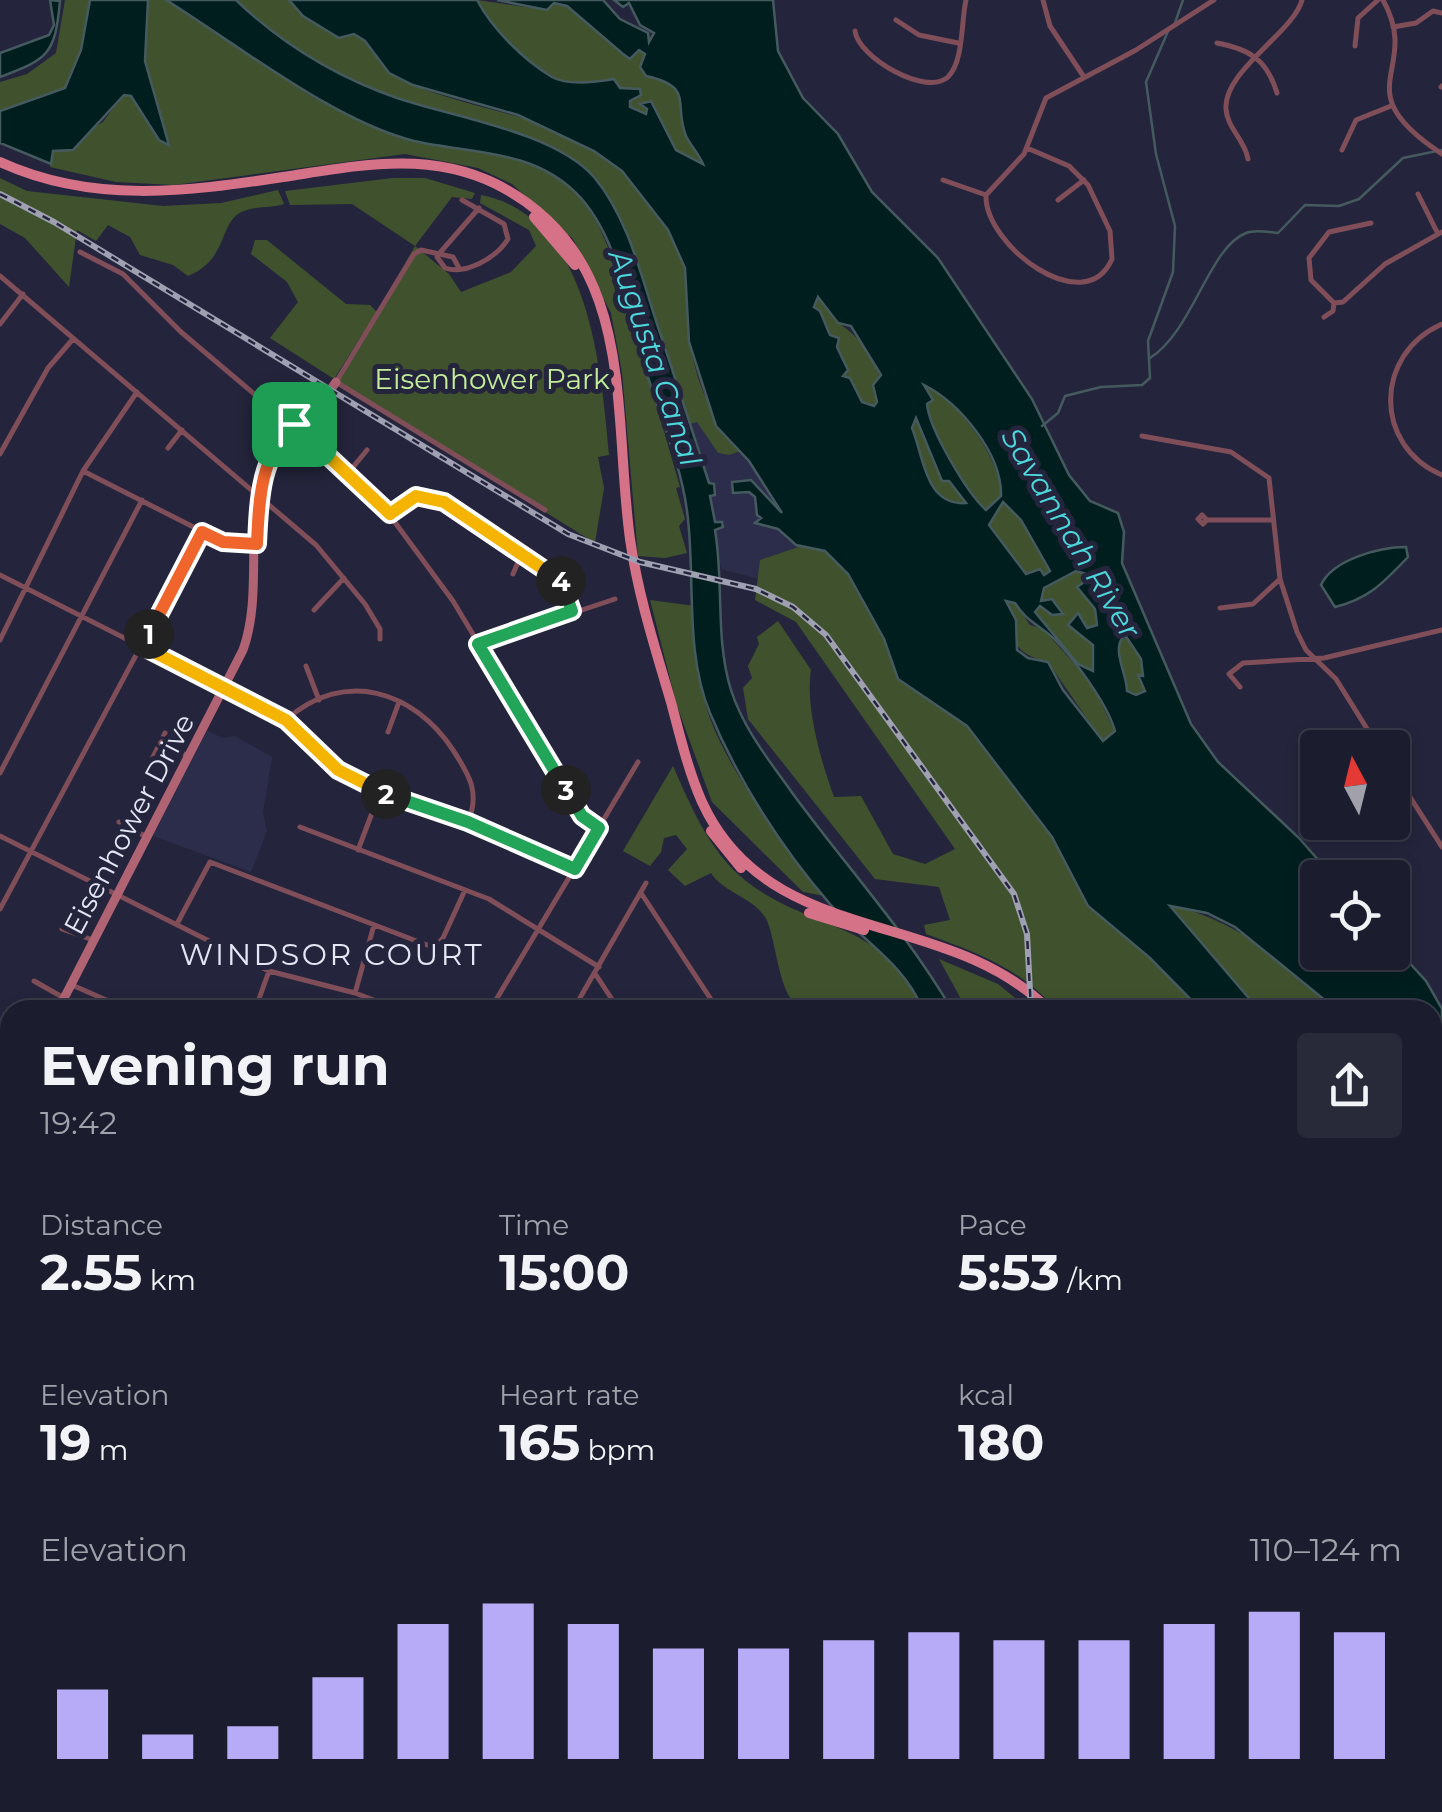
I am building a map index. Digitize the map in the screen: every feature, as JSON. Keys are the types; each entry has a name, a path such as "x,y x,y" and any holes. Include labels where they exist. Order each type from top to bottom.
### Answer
{"main road":[{"path":"0,166 69,192 139,199 413,169 459,177 519,205 573,260 600,317 627,540 642,613 690,768 710,818 758,874 818,913 948,952 998,973 1034,1000"},
{"path":"998,973 1029,1000"}],"street":[{"path":"854,31 866,56 924,85 950,75 966,0"},
{"path":"1044,0 1050,26 1084,77"},
{"path":"1248,160 1226,104 1234,81 1274,33 1294,17 1302,0"},
{"path":"1356,46 1358,18 1381,0 1393,27 1391,106 1408,131 1442,154"},
{"path":"1027,148 1068,166 1084,180 1107,220 1113,251 1106,270 1084,284 1063,279 1014,252 988,218 986,195 1027,148 1043,100 1147,42 1210,1"},
{"path":"1428,3 1431,11"},
{"path":"1393,27 1416,23 1431,11 1442,13"},
{"path":"896,20 919,35 958,43"},
{"path":"1217,43 1244,49 1257,58 1272,74 1278,93"},
{"path":"1342,150 1356,120 1391,106"},
{"path":"942,180 986,195"},
{"path":"1058,200 1084,180"},
{"path":"1324,317 1334,303 1343,302 1385,264 1440,233 1418,194"},
{"path":"437,257 445,268 459,268 496,254 508,238 504,224 462,200"},
{"path":"437,257 479,208"},
{"path":"1334,303 1311,280 1310,258 1325,234 1371,223"},
{"name":"Eisenhower Drive","path":"64,998 190,758 248,635 259,498 267,464 294,424 336,382 414,254 420,250 437,257"},
{"path":"80,252 123,274 181,332 294,424 390,514 421,552 582,816 599,828"},
{"path":"437,257 453,258 459,268"},
{"path":"0,276 316,546 376,620 380,639"},
{"path":"0,324 23,294"},
{"path":"1442,324 1418,338 1405,352 1388,394 1390,415 1402,445 1417,462 1442,476"},
{"path":"0,454 48,368 74,338"},
{"path":"336,382 545,510"},
{"path":"0,640 23,586 83,471 105,432 137,392"},
{"path":"168,448 182,430"},
{"path":"1142,436 1245,458 1270,481 1280,579 1297,632 1336,679 1368,730"},
{"path":"349,472 367,450"},
{"path":"83,471 223,542 257,544"},
{"path":"390,514 416,496 444,502 560,581 572,611"},
{"path":"0,773 142,500"},
{"path":"1207,520 1273,520"},
{"path":"0,910 202,532"},
{"path":"513,574 522,553"},
{"path":"0,575 286,720 338,770 380,792 468,822 575,869"},
{"path":"314,610 344,578"},
{"path":"1220,608 1254,604 1280,579"},
{"path":"478,644 615,599"},
{"path":"1240,687 1228,674 1240,664 1316,659 1442,630"},
{"path":"306,666 319,700"},
{"path":"286,720 319,700 361,690 399,702 431,719 476,794 468,822"},
{"path":"388,732 399,702"},
{"path":"152,759 163,744 165,733"},
{"path":"163,744 190,758"},
{"path":"496,1000 638,762"},
{"path":"358,850 380,792"},
{"path":"1410,797 1442,847"},
{"path":"119,822 148,837"},
{"path":"300,827 464,890 598,966"},
{"path":"0,836 269,971 374,1000"},
{"path":"178,922 210,862 427,945 437,944 464,890"},
{"path":"580,1000 646,884"},
{"path":"641,893 711,1000"},
{"path":"355,993 374,924"},
{"path":"66,929 94,940"},
{"path":"259,1000 269,971"},
{"path":"594,974 612,1000"},
{"path":"34,981 64,998"},
{"path":"72,984 106,1000"}],"shaded area":[{"path":"697,421 718,453 741,451 779,506 780,516 757,485 733,493 750,492 755,497 762,518 755,523 778,529 786,540 801,546 760,560 759,579 721,569 715,530 722,528 722,522 715,522 710,495 713,484 709,484 690,424"},
{"path":"207,730 222,738 235,736 272,757 263,813 267,831 251,872 153,836"}],"green space":[{"path":"65,0 90,0 81,50 65,88 0,111 0,82 27,74 56,53"},
{"path":"148,0 166,0 314,98 408,139 540,164 577,193 597,222 617,268 680,487 676,488 685,519 679,526 687,553 665,558 638,556 622,372 611,313 573,239 512,184 478,168 405,154 174,185 116,182 50,167 53,150 103,122 123,95 130,95 159,140 168,144 145,61"},
{"path":"236,0 289,0 311,17 361,38 390,71 409,83 550,127 602,154 643,195 676,243 688,278 689,335 697,374 714,415 741,451 718,453 697,422 690,424 642,277 593,176 551,147 527,137 400,99 333,71 272,32"},
{"path":"477,0 547,10 554,3 567,6 623,55 631,59 639,49 645,54 646,76 677,92 687,137 704,164 676,150 651,101 641,105 648,109 646,114 630,107 632,88 619,88 614,79 574,82 552,76 509,42"},
{"path":"0,178 27,191 163,206 221,203 278,190 284,204 249,209 236,216 211,260 188,276 173,265 140,255 130,237 108,225 96,241 77,230 69,287 25,238 0,224"},
{"path":"425,178 475,193 472,199 452,197 415,246 352,204 290,205 285,191"},
{"name":"Eisenhower Park","path":"481,195 517,209 546,232 567,264 594,340 606,420 609,455 598,457 604,488 595,543 336,382 367,327 334,379 270,338 298,302 287,282 251,254 255,240 267,240 346,304 370,305 377,312 415,246 449,274 461,292 511,272 536,246 529,230 480,203"},
{"path":"818,297 835,321 857,338 873,358 880,381 874,406 862,402 850,379 843,375 847,369 820,311 814,308"},
{"path":"923,385 962,416 994,465 1001,496 986,510 963,482 932,426"},
{"path":"917,418 950,484 967,503 943,497 928,478 912,428 911,421"},
{"path":"1003,501 1021,520 1050,571 1044,575 1039,569 1026,574 989,525"},
{"path":"801,546 825,551 848,574 884,639 898,679 966,725 1052,837 1088,906 1150,958 1191,1000 1047,1000 1012,972 926,934 924,925 950,920 939,887 875,879 748,719 743,688 752,678 748,666 759,644 757,637 778,621 811,670 812,717 834,797 861,796 893,854 925,864 955,849 796,622 755,600 760,560"},
{"path":"1076,571 1094,576 1081,593 1095,609 1097,625 1086,628 1078,613 1068,625 1093,645 1094,672 1078,664 1035,612 1040,605 1063,614 1052,599 1041,601 1044,589"},
{"path":"650,600 695,606 703,693 721,745 762,812 825,896 803,892 712,802 677,706"},
{"path":"1005,600 1015,603 1030,625 1043,629 1091,682 1115,732 1103,742 1048,662 1019,648"},
{"path":"1125,635 1141,659 1144,677 1140,681 1145,691 1136,696 1127,691 1120,661 1119,646"},
{"path":"673,766 705,832 739,875 779,902 871,945 891,961 918,1000 792,1000 784,986 769,927 759,910 711,873 685,886 668,870 687,849 676,835 664,838 661,852 650,866 623,851"},
{"path":"1169,905 1239,932 1326,1000 1250,1000"},
{"path":"939,959 998,984 1018,1000 962,1000"}],"water":[{"path":"50,0 60,1 55,33 46,53 0,77 0,53 49,35 54,25"},
{"path":"90,0 148,0 145,61 169,145 159,140 131,96 124,95 73,150 53,151 51,164 0,143 0,111 65,88 81,50"},
{"name":"Augusta Canal","path":"166,0 236,0 291,45 353,80 397,98 502,128 555,148 577,161 606,193 632,248 709,483 714,484 715,495 710,496 715,522 722,522 723,527 715,530 723,651 736,705 766,757 896,927 946,1000 918,1000 893,965 830,904 762,813 721,738 697,664 690,536 680,476 613,254 591,211 576,193 540,168 500,155 414,141 383,131 287,80"},
{"name":"Savannah River","path":"289,0 477,0 510,43 552,77 574,82 614,79 620,88 640,89 641,95 630,101 630,107 646,114 647,109 640,104 651,101 676,150 703,164 686,136 677,91 646,76 640,67 645,54 639,50 630,59 567,6 554,3 547,10 497,0 603,0 620,19 648,33 649,42 654,33 640,25 629,3 623,7 614,0 773,0 778,51 803,98 838,134 872,192 938,258 1032,399 1069,475 1090,501 1118,513 1124,532 1122,563 1191,724 1218,762 1318,860 1300,860 1300,970 1410,970 1410,964 1437,1000 1325,1000 1235,927 1207,913 1170,906 1250,1000 1191,1000 1150,958 1088,906 1052,837 967,726 898,679 884,639 848,574 825,551 796,545 778,529 755,523 761,518 757,515 755,497 749,492 733,493 732,482 751,480 782,513 749,461 716,426 689,342 685,268 668,230 622,171 594,151 518,115 413,85 389,73 365,41 354,34 339,38 303,16","holes":["818,297 838,323 851,326 881,375 873,385 877,402 874,406 862,402 850,378 843,376 848,370 837,347 839,338 830,335 820,311 814,307","924,385 951,404 987,447 1001,496 986,510 969,490 934,429 927,404 933,400","916,418 942,481 949,481 966,503 942,497 928,478 912,428","1003,502 1021,520 1050,571 1044,575 1040,569 1026,574 989,525","1076,571 1093,576 1077,587 1095,609 1097,625 1087,628 1078,613 1068,625 1093,645 1093,671 1078,664 1035,612 1040,606 1052,615 1063,614 1052,599 1041,601 1044,588","1006,601 1015,603 1052,637 1095,691 1115,731 1103,741 1063,690 1048,662 1028,658 1017,650 1016,620","1125,635 1141,659 1143,676 1138,675 1145,691 1136,695 1127,691 1120,661 1119,647"]},
{"path":"1406,547 1408,557 1358,599 1335,607 1321,585 1346,562 1383,549"}],"waterway":[{"path":"1175,23 1183,0"},
{"name":"Savannah River","path":"1042,426 1058,413 1065,396 1101,387 1142,385 1150,378 1148,341 1173,272 1175,226 1156,154 1146,82 1169,29"},
{"path":"1150,358 1178,329 1233,241 1250,232 1278,233 1305,205 1339,206 1359,199 1403,158 1442,150"}],"railway":[{"path":"0,194 54,222 568,534 640,562 756,589 793,607 826,635 1014,894 1027,934 1030,1000"}],"district":[{"name":"WINDSOR COURT","path":"332,954"}],"route":[{"path":"294,424 390,514 416,496 444,502 560,581 572,611 478,644 582,816 599,828 575,869 555,857 354,780 338,770 286,720 142,646 202,532 223,542 257,544 264,473 277,445 294,424"}]}
